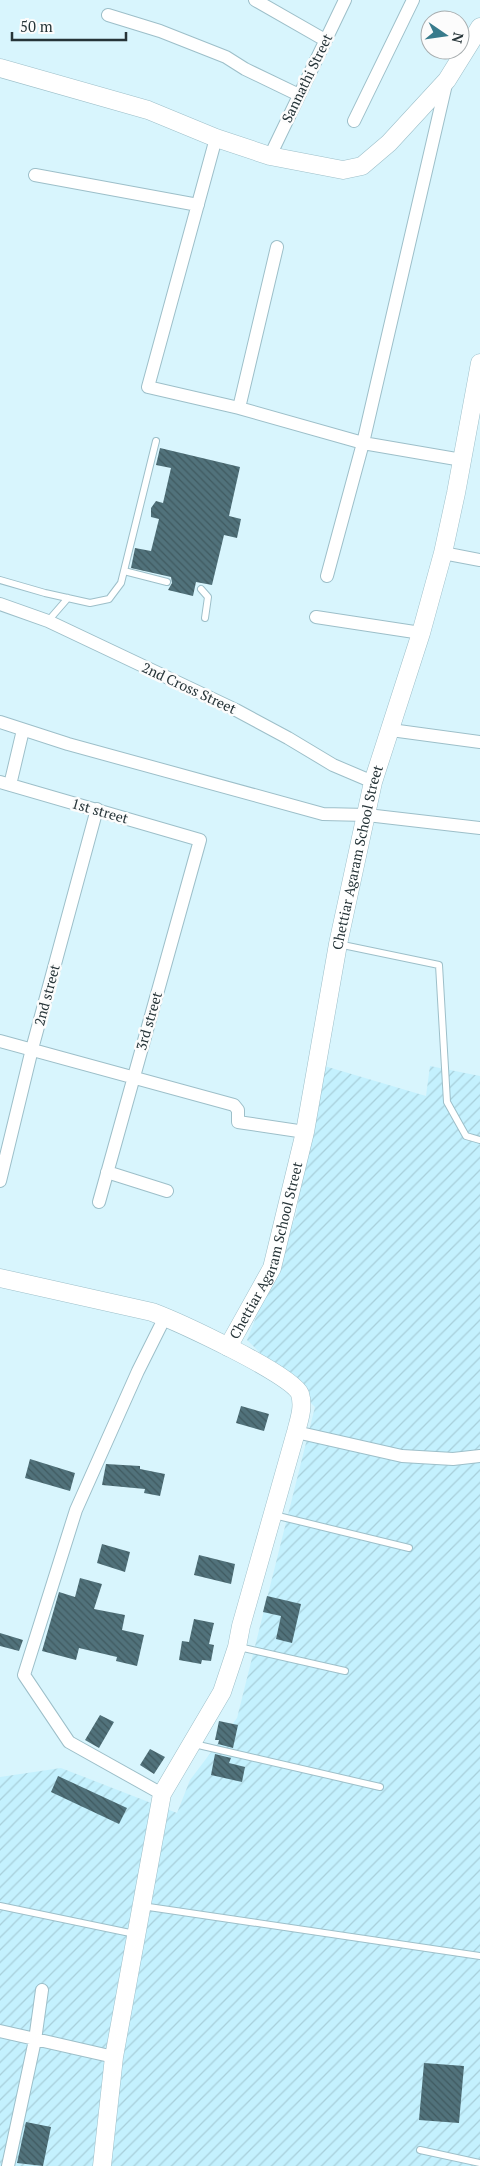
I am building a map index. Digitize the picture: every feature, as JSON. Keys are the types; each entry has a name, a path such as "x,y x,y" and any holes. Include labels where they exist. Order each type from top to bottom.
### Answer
{"street":[{"path":"255,0 325,40"},
{"name":"Sannathi Street","path":"270,156 345,0"},
{"path":"354,121 413,0"},
{"path":"108,15 160,31 226,57 245,69 299,95"},
{"path":"0,68 148,110 216,138 270,156 343,170 362,166 389,143 447,80 480,27"},
{"path":"327,576 363,443 447,80"},
{"path":"216,138 148,386 239,408 363,443 462,460"},
{"path":"35,175 198,205"},
{"path":"239,408 277,247"},
{"name":"Chettiar Agaram School Street","path":"228,1347 272,1268 305,1132 338,944 366,815 374,782 421,633 443,553 480,363"},
{"path":"443,553 480,560"},
{"name":"2nd Cross Street","path":"0,604 48,621 236,710 288,738 332,765 374,782"},
{"path":"316,617 421,633"},
{"path":"0,722 323,814 366,815 480,828"},
{"path":"5,783 24,730"},
{"path":"391,730 480,742"},
{"name":"1st street","path":"5,783 200,840"},
{"name":"2nd street","path":"0,1181 32,1050 97,809"},
{"name":"3rd street","path":"99,1202 132,1077 200,840"},
{"path":"0,1040 234,1105 238,1110 238,1122 305,1132"},
{"path":"107,1172 167,1191"},
{"path":"0,1278 152,1312 228,1347 288,1380 300,1393 302,1411 237,1646 222,1692 162,1794 114,2057 102,2166"},
{"path":"162,1794 69,1742 24,1675 76,1510 138,1371 165,1317"},
{"path":"296,1432 402,1456 453,1459 480,1456"},
{"path":"8,2166 34,2040 42,1990"},
{"path":"0,2031 114,2057"}],"lane":[{"path":"0,580 90,602 109,599 121,583 156,441"},
{"path":"124,571 167,582"},
{"path":"201,589 208,597 205,618"},
{"path":"48,621 68,598"},
{"path":"338,944 439,965 447,1102 466,1136 480,1140"},
{"path":"273,1515 409,1548"},
{"path":"237,1646 345,1671"},
{"path":"192,1743 380,1787"},
{"path":"0,1906 136,1935"},
{"path":"141,1906 480,1956"},
{"path":"420,2150 480,2163"}],"shaded area":[{"path":"321,1065 426,1096 430,1066 480,1076 480,2166 0,2166 0,1777 61,1768 177,1813 190,1780 237,1718 315,1407 247,1340 296,1215"}],"building":[{"path":"160,448 240,467 229,516 241,519 237,538 224,535 212,585 196,582 193,596 168,590 172,583 171,577 131,568 135,548 151,551 159,519 151,517 151,508 156,501 163,503 171,468 156,465"},
{"path":"241,1406 269,1414 264,1431 236,1423"},
{"path":"30,1459 75,1473 70,1491 25,1478"},
{"path":"106,1464 140,1466 140,1469 165,1474 160,1496 144,1493 145,1489 102,1485"},
{"path":"102,1544 130,1552 125,1572 97,1563"},
{"path":"199,1555 235,1564 231,1584 194,1575"},
{"path":"80,1578 102,1584 94,1609 125,1615 122,1630 144,1635 137,1666 116,1661 117,1657 79,1648 76,1660 42,1651 59,1592 75,1597"},
{"path":"267,1596 301,1604 292,1643 276,1639 281,1616 263,1612"},
{"path":"194,1619 214,1623 209,1644 214,1645 211,1661 202,1660 201,1664 179,1660 182,1641 189,1642"},
{"path":"0,1633 23,1640 19,1651 0,1646"},
{"path":"100,1715 114,1722 99,1748 85,1740"},
{"path":"219,1721 238,1725 233,1748 218,1744 219,1740 215,1740"},
{"path":"150,1749 165,1757 154,1774 140,1765"},
{"path":"215,1754 231,1758 229,1763 245,1767 242,1782 211,1775"},
{"path":"58,1776 127,1808 119,1824 51,1792"},
{"path":"424,2063 464,2066 459,2123 419,2120"},
{"path":"26,2122 51,2127 43,2166 17,2163"}]}
